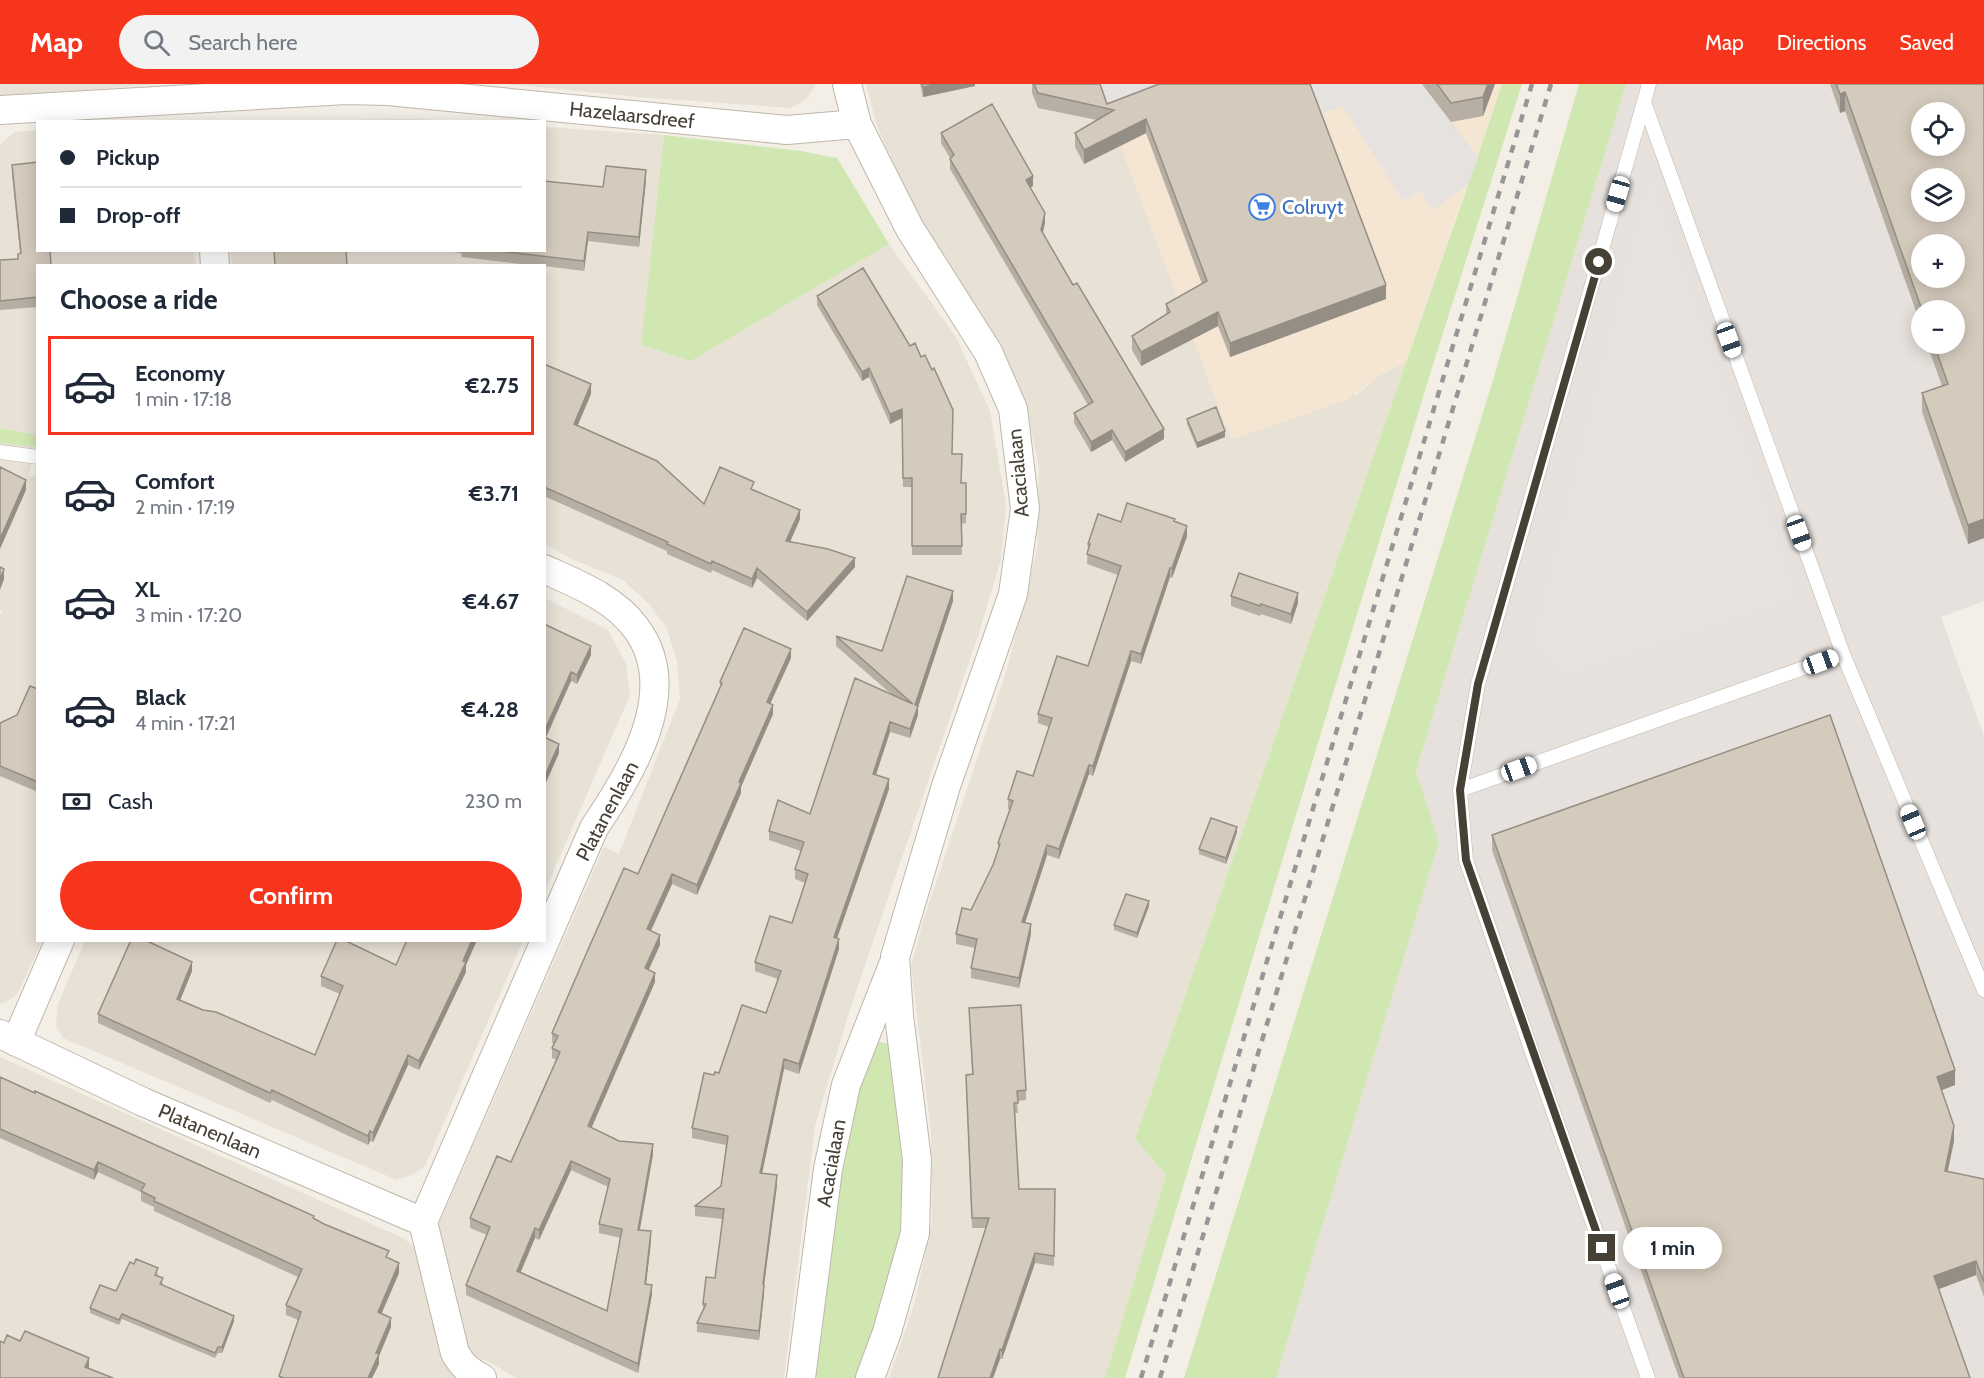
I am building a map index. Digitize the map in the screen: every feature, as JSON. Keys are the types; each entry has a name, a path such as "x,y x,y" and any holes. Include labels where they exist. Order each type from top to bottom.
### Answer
{"street":[{"name":"Acacialaan","path":"801,1378 828,1169 846,1085 896,957 946,786 1013,594 1025,509 1012,410 988,352 910,229 857,124 847,84"},
{"name":"Hazelaarsdreef","path":"4,115 203,110 346,90 388,90 787,130 857,124"},
{"name":"Platanenlaan","path":"546,570 591,590 614,606 636,627 648,651 654,681 651,715 640,748 622,785 594,828 546,939"},
{"path":"8,1038 59,942"},
{"name":"Platanenlaan","path":"8,1038 143,1102 423,1222 545,942"},
{"name":"Acacialaan","path":"870,1378 887,1332 915,1233 917,1160 899,1016 896,957"},
{"path":"423,1222 455,1353 461,1364 482,1378"}],"lane":[{"path":"1648,1378 1466,860 1460,790 1478,684 1649,84"},
{"path":"1644,102 1842,654 1984,990"},
{"path":"0,452 36,457"},
{"path":"1460,790 1842,654"}],"shaded area":[{"path":"0,84 159,84 0,97"},
{"path":"509,84 816,84 807,98 791,108 637,97"},
{"path":"866,84 1098,84 1355,396 1380,375 1406,362 1135,1139 1166,1175 1105,1378 889,1378 915,1302 932,1222 931,1133 911,966 923,922 1007,669 1037,549 1039,468 1027,411 936,252 877,126"},
{"path":"1097,84 1502,84 1406,362 1380,375 1347,400 1231,440"},
{"path":"1097,84 1196,84 1109,116"},
{"path":"1304,84 1422,84 1478,157 1468,185 1433,210 1420,190 1403,201 1343,106 1316,115"},
{"path":"1626,84 1984,84 1984,601 1941,617 1984,736 1984,1378 1276,1378 1439,842 1416,771"},
{"path":"413,119 436,120 335,120"},
{"path":"546,127 664,135 641,345 691,361 889,244 956,337 990,411 1006,505 1001,559 979,633 851,1006 815,1126 784,1378 516,1378 491,1363 467,1353 435,1233 604,847 619,854 680,699 677,661 667,629 650,605 623,580 571,559 546,545 546,264 232,264 230,252 546,252"},
{"path":"36,130 36,252 194,252 196,264 36,264 36,435 0,428 0,145 14,132"},
{"path":"1649,160 1802,599 1570,679 1556,675 1536,655 1528,643"},
{"path":"0,443 35,446 29,476 36,477 36,942 42,942 18,993 5,1003 0,1003 0,615 2,611 0,609"},
{"path":"546,599 608,630 626,664 630,695 546,889"},
{"path":"85,942 523,942 425,1166 397,1180 63,1038 56,1025 58,1004"},
{"path":"0,1057 403,1238 419,1251 463,1378 0,1378"}],"green space":[{"path":"1502,84 1522,84 1431,371 1125,1378 1105,1378 1166,1175 1135,1139"},
{"path":"1579,84 1626,84 1416,771 1439,842 1276,1378 1184,1378 1494,377"},
{"path":"664,135 801,151 837,158 889,244 691,361 641,345"},
{"path":"0,428 36,435 36,447 0,443"},
{"path":"876,1041 892,1045 903,1162 900,1233 887,1288 856,1378 812,1378 827,1258 860,1067"}],"building":[{"path":"922,84 939,84 923,87"},
{"name":"Colruyt","path":"1034,84 1100,84 1107,104 1159,84 1310,84 1386,285 1230,343 1218,312 1141,352 1132,336 1170,312 1166,304 1207,281 1146,119 1084,150 1075,133 1114,110 1038,93"},
{"path":"1437,84 1488,84 1483,97 1451,103"},
{"path":"1836,84 1984,84 1984,519 1968,525 1922,393 1948,384 1938,354 1965,354 1965,300 1918,300 1914,288 1965,288 1965,234 1911,234 1911,279 1845,92 1840,94"},
{"path":"992,104 1033,176 1026,180 1045,213 1041,230 1073,285 1077,283 1164,429 1125,452 1112,430 1091,442 1074,413 1093,402 950,159 954,155 941,133"},
{"path":"36,162 36,252 50,252 51,264 36,264 36,297 0,301 0,260 18,259 18,254 21,253 12,165"},
{"path":"606,166 646,170 639,237 588,232 584,261 507,252 546,252 546,181 603,187"},
{"path":"274,252 346,252 347,264 275,264"},
{"path":"863,268 910,346 915,343 921,357 925,355 932,370 934,368 953,410 952,454 962,454 961,483 966,483 966,514 961,514 962,546 912,546 912,478 903,478 902,409 890,414 869,368 862,372 817,296"},
{"path":"546,365 591,384 574,424 657,461 704,504 720,467 754,482 751,489 800,510 786,541 828,549 855,558 807,612 757,568 752,579 712,561 711,564 667,544 668,542 546,488"},
{"path":"1216,407 1225,431 1197,443 1187,419"},
{"path":"0,467 26,480 0,539"},
{"path":"1127,503 1175,519 1174,521 1187,526 1141,654 1131,651 1093,766 1089,765 1059,849 1047,845 1022,922 1031,924 1019,978 971,968 977,939 956,934 962,908 971,910 993,865 1013,801 1008,799 1017,771 1033,776 1052,718 1038,714 1057,656 1088,666 1121,566 1087,554 1090,544 1088,544 1098,514 1121,522"},
{"path":"0,567 4,569 0,580"},
{"path":"1239,573 1298,593 1291,614 1231,596"},
{"path":"907,576 953,591 915,705 918,706 910,729 890,722 873,774 889,779 834,937 839,939 799,1064 784,1059 760,1173 777,1175 759,1331 697,1323 706,1304 703,1304 706,1277 715,1278 724,1209 695,1206 721,1186 728,1136 692,1128 704,1073 714,1075 715,1072 719,1073 742,1005 766,1013 781,971 755,962 770,916 792,923 808,874 795,869 804,842 769,831 778,800 810,814 855,678 913,704 836,636 882,651"},
{"path":"546,625 591,646 577,675 571,672 546,728"},
{"path":"744,628 791,649 767,702 773,705 697,885 672,874 647,929 660,935 645,968 655,973 588,1126 619,1141 653,1144 638,1230 651,1231 645,1284 652,1285 638,1364 466,1285 490,1227 470,1218 497,1156 511,1162 560,1052 552,1048 558,1036 552,1033 587,952 624,868 638,874 722,683 720,682","holes":["571,1161 610,1179 599,1224 622,1229 607,1311 517,1271 535,1228 539,1230"]},
{"path":"30,686 36,688 36,781 0,766 0,723 17,715"},
{"path":"1830,715 1955,1070 1937,1077 1954,1126 1945,1171 1984,1179 1984,1282 1976,1261 1934,1276 1970,1378 1684,1378 1492,835"},
{"path":"546,738 559,744 546,773"},
{"path":"1211,818 1237,827 1226,858 1199,849"},
{"path":"1126,894 1149,901 1137,933 1114,925"},
{"path":"130,942 149,942 192,962 177,999 203,1010 216,1012 315,1055 343,986 321,976 336,942 348,942 396,965 406,942 471,942 463,961 466,962 419,1061 408,1055 373,1133 370,1131 368,1136 272,1090 270,1093 98,1014"},
{"path":"1021,1005 1026,1090 1017,1091 1018,1103 1014,1103 1019,1189 1055,1189 1054,1256 1035,1253 1002,1350 1000,1349 990,1378 938,1378 989,1218 972,1218 966,1075 973,1074 969,1008"},
{"path":"0,1077 314,1216 313,1218 324,1224 389,1251 386,1257 399,1263 378,1312 391,1318 368,1378 284,1378 279,1376 301,1312 286,1305 302,1269 154,1201 155,1198 141,1191 145,1184 98,1162 94,1170 0,1129"},
{"path":"136,1259 158,1268 155,1275 163,1278 160,1284 234,1316 222,1347 218,1347 215,1353 122,1314 119,1320 90,1308 100,1285 116,1291 130,1262 134,1264"},
{"path":"25,1331 89,1358 85,1367 113,1378 0,1378 0,1341 4,1343 7,1335 20,1341"}],"railway":[{"path":"1141,1378 1532,84"},
{"path":"1160,1378 1551,84"}],"place":[{"name":"Colruyt","path":"1262,207"}],"route":[{"path":"1599,262 1478,684 1460,790 1466,860 1602,1248"}]}
